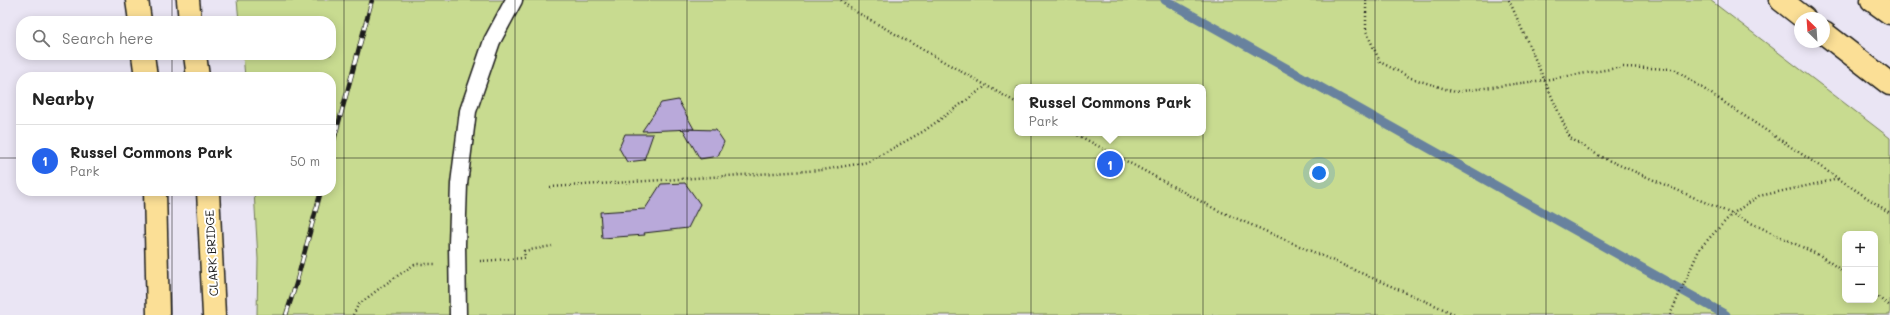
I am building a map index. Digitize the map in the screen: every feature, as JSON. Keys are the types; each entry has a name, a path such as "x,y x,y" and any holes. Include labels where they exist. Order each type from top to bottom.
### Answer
{"highway":[{"path":"137,0 139,16"},
{"path":"188,0 190,16"},
{"path":"1781,0 1796,12"},
{"path":"1872,0 1890,13"},
{"path":"1830,38 1890,84"},
{"path":"144,60 145,72"},
{"path":"196,60 197,72"},
{"path":"155,196 158,315"},
{"name":"CLARK BRIDGE","path":"208,196 214,315"}],"lane":[{"path":"458,315 457,244 459,184 468,111 492,41 514,0"}],"path":[{"path":"841,0 851,9 1014,101"},
{"path":"1366,0 1366,31 1380,62 1411,78 1455,92 1544,80 1623,67 1674,69 1890,213"},
{"path":"1509,0 1570,138 1601,156 1732,214 1821,256 1842,271"},
{"path":"550,187 823,170 868,162 924,131 986,86"},
{"path":"1080,136 1214,209 1457,315"},
{"path":"1670,315 1700,248 1732,214 1760,196 1839,179"},
{"path":"1878,297 1890,306"}],"green space":[{"path":"237,0 1710,0 1890,138 1890,315 257,315 258,259 254,196 336,196 336,72 245,72 243,60 336,60 336,16 239,16"}],"building":[{"path":"678,100 694,129 642,131 661,103"},
{"path":"683,129 716,130 724,142 718,156 700,159"},
{"path":"625,134 653,134 644,160 627,162 619,148"},
{"path":"685,183 700,204 688,228 644,233 645,235 602,238 600,212 645,209 661,184"}],"waterway":[{"path":"1165,0 1726,315"}],"railway":[{"path":"336,133 372,0"},
{"path":"286,315 320,196"}],"place":[{"name":"Russel Commons Park","path":"1110,164"}]}
